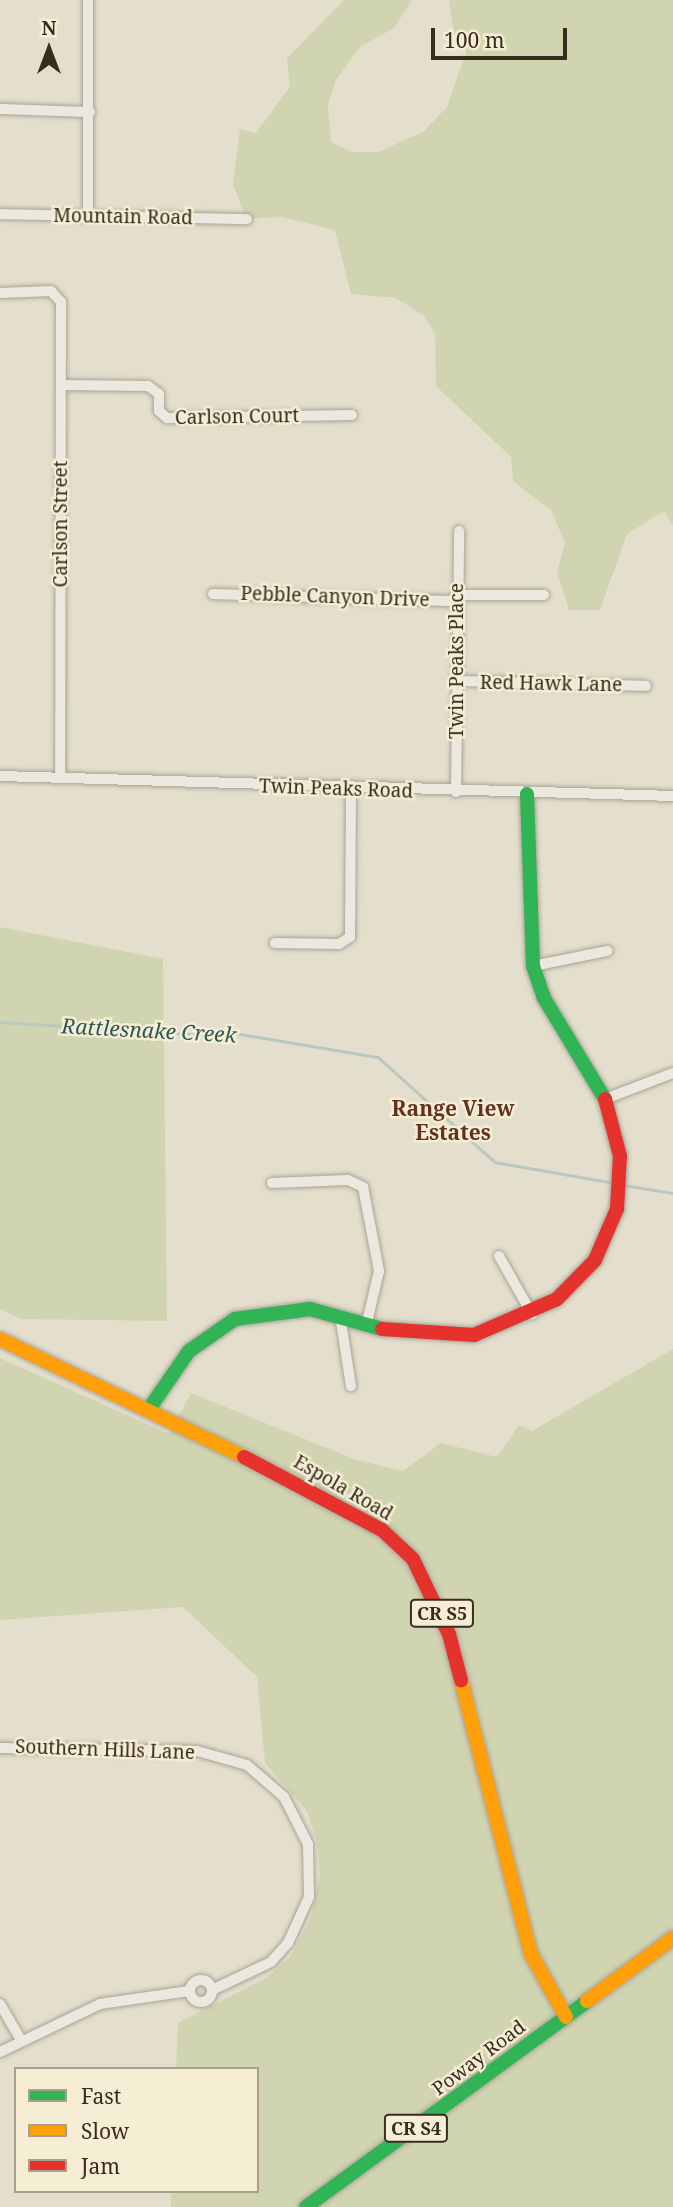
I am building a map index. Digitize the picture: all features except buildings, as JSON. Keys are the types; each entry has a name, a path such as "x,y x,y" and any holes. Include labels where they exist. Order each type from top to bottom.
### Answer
{"main road":[{"path":"149,1409 181,1359 223,1325 279,1309 340,1315 402,1335 452,1337 485,1333 532,1314 581,1278 611,1228 621,1156 605,1099 544,998 533,966 527,794"},
{"name":"Espola Road","path":"0,1339 149,1409 361,1516 424,1574 449,1634 531,1954 566,2017"},
{"name":"Poway Road","path":"306,2207 673,1938"}],"street":[{"path":"88,0 88,216"},
{"path":"0,109 90,112"},
{"name":"Mountain Road","path":"0,214 247,219"},
{"name":"Carlson Street","path":"0,293 59,295 62,385 60,778"},
{"name":"Carlson Court","path":"62,385 148,386 159,394 159,411 167,418 352,415"},
{"name":"Twin Peaks Place","path":"456,792 456,598 459,531"},
{"name":"Pebble Canyon Drive","path":"213,594 456,598 544,595"},
{"name":"Red Hawk Lane","path":"456,681 646,686"},
{"name":"Twin Peaks Road","path":"0,776 351,790 673,796"},
{"path":"275,943 339,944 350,937 351,790"},
{"path":"533,966 607,951"},
{"path":"605,1099 673,1073"},
{"path":"272,1183 348,1180 363,1187 379,1271 367,1322"},
{"path":"499,1256 532,1314"},
{"path":"340,1315 351,1386"},
{"name":"Southern Hills Lane","path":"0,1748 197,1751 247,1765 284,1797 308,1844 309,1898 288,1943 271,1962 212,1990 201,2003 190,1991"},
{"name":"Southern Hills Lane","path":"0,2052 20,2040 100,2004 190,1991 200,1980 212,1990"},
{"path":"0,2004 20,2040"}],"green space":[{"path":"344,0 412,0 394,28 360,47 336,80 328,104 331,142 352,152 378,152 423,132 447,107 469,43 454,36 449,0 673,0 673,526 664,511 627,534 600,610 569,610 557,572 565,543 551,510 513,481 511,457 436,386 435,334 423,315 396,298 351,294 335,230 282,217 247,219 233,185 240,129 256,133 290,87 287,58"},
{"path":"0,927 163,959 167,1321 20,1319 0,1309"},
{"path":"673,1349 673,2207 171,2207 171,2193 259,2193 259,2067 176,2067 178,2023 266,1978 291,1956 311,1917 320,1875 317,1842 307,1811 265,1763 257,1677 183,1607 0,1620 0,1358 169,1434 191,1393 357,1460 403,1471 441,1443 497,1457 519,1425 532,1431"}],"waterway":[{"name":"Rattlesnake Creek","path":"0,1022 208,1035 222,1031 378,1057 495,1162 614,1183"},
{"name":"Rattlesnake Creek","path":"624,1185 673,1193"}],"traffic: fast":[{"path":"527,794 533,966 544,998 605,1099"},
{"path":"149,1409 189,1351 235,1319 310,1309 382,1329"},
{"path":"306,2207 587,2001"}],"traffic: slow":[{"path":"0,1339 244,1457"},
{"path":"461,1680 531,1954 566,2017"},
{"path":"587,2001 673,1938"}],"traffic: jam":[{"path":"382,1329 474,1335 557,1299 595,1260 617,1209 620,1156 605,1099"},
{"path":"244,1457 382,1530 413,1559 449,1634 461,1680"}],"district":[{"name":"Range View Estates","path":"453,1120"}]}
